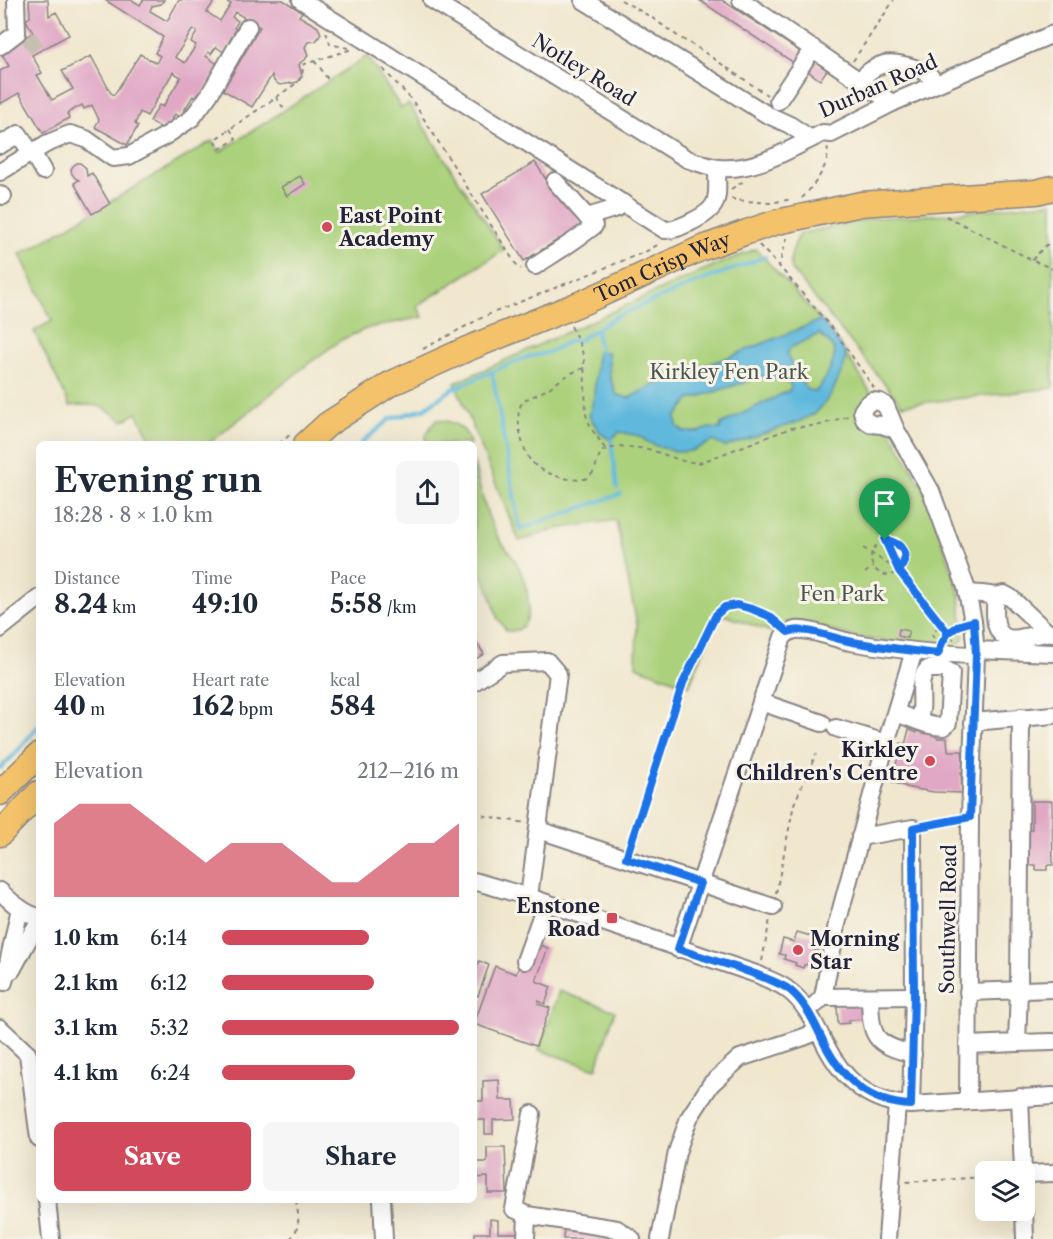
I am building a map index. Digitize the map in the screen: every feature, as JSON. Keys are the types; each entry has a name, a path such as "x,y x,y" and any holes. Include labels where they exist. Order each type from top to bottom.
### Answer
{"highway":[{"name":"Tom Crisp Way","path":"309,441 328,424 390,384 467,349 584,302 700,249 747,232 777,222 861,204 1036,192 1053,188"},
{"path":"0,793 36,758"},
{"path":"0,818 36,784"},
{"path":"0,834 36,796"}],"street":[{"path":"0,46 23,34 16,0"},
{"path":"302,0 665,230 673,230 707,214 714,207 717,192 717,168"},
{"name":"Notley Road","path":"432,0 687,159 717,168"},
{"path":"583,0 766,114 817,136"},
{"path":"741,0 892,103"},
{"path":"0,172 46,144 70,134 86,139 113,158 129,156 167,135 192,118 209,95 248,27"},
{"name":"Durban Road","path":"717,168 743,167 770,159 817,136 831,134 892,103 1053,34"},
{"path":"778,101 813,48"},
{"path":"853,76 885,63 901,64 929,75 935,84"},
{"path":"0,145 19,134 43,171"},
{"path":"529,269 574,242 594,226 555,181"},
{"path":"587,217 623,203"},
{"path":"886,406 872,401 862,411 864,419 870,424 882,424 896,429"},
{"name":"Southwell Road","path":"886,406 896,429 931,491 967,593 974,621 968,1101"},
{"path":"967,593 996,596 1004,594 1050,633"},
{"path":"996,596 995,625 1003,636 1017,639 1028,635 1050,633"},
{"path":"0,629 36,600"},
{"path":"678,949 761,702 786,635 795,630 803,631 848,641 938,654 1053,653"},
{"path":"809,1012 823,997 837,924 886,743 914,651"},
{"path":"477,680 503,663 547,661 558,674 530,897"},
{"path":"761,702 886,743"},
{"path":"896,713 917,719"},
{"path":"973,722 1053,715"},
{"path":"1017,1043 1021,717"},
{"path":"539,828 773,907"},
{"path":"860,837 913,828 913,1054 891,1183 887,1239"},
{"path":"477,882 530,897 759,975 787,989 809,1012 839,1068 863,1091 879,1100 904,1104 1053,1096"},
{"path":"1,893 31,916 36,917"},
{"path":"525,961 546,903"},
{"path":"2,985 20,908"},
{"path":"2,985 36,928"},
{"path":"968,992 1053,989"},
{"path":"823,997 914,996"},
{"path":"870,997 871,1025 876,1038 891,1048 913,1054"},
{"path":"0,1028 33,1053 36,1096"},
{"path":"660,1239 677,1152 689,1118 711,1084 740,1058 819,1031"},
{"path":"968,1045 1053,1042"},
{"path":"1020,1097 1023,1161"},
{"path":"532,1114 514,1209 527,1215 617,1229 632,1239"},
{"path":"1035,1173 1053,1173"},
{"path":"47,1203 51,1239"},
{"path":"382,1203 384,1239"},
{"path":"526,1239 527,1215"},
{"path":"1024,1221 1025,1239"}],"path":[{"path":"621,0 651,17 778,101"},
{"path":"853,76 894,0"},
{"path":"230,129 236,139 220,149 214,140 302,78 302,65 351,48 359,51"},
{"path":"314,61 329,81"},
{"path":"383,69 412,100 515,263 529,269"},
{"path":"276,97 284,109"},
{"path":"717,192 735,201 770,203 802,198 812,188 823,169 829,150 817,136"},
{"path":"933,199 936,211 1053,269"},
{"path":"747,232 836,333 886,406"},
{"path":"779,266 788,232"},
{"path":"1032,260 1046,245 1053,243"},
{"path":"570,323 584,359 586,415 591,428 606,450"},
{"path":"584,368 574,371 520,405 519,430 531,461 558,477 587,478 595,470 602,451 620,446 648,449 683,461 699,463 791,428 820,425 862,411"},
{"path":"882,532 899,571 948,633 972,654"},
{"path":"885,540 894,541 902,547 905,555 904,564 899,571 891,575 882,574 873,567 870,561 871,552 876,544 885,540"},
{"path":"863,548 899,571"},
{"path":"865,573 873,567"},
{"path":"626,858 683,683 716,615 725,607 737,605 752,609 769,616 786,635"},
{"path":"938,654 948,633 960,625 974,621"},
{"path":"932,636 940,622"},
{"path":"759,975 794,804 816,754"},
{"path":"477,815 539,828"},
{"path":"913,828 970,817"},
{"path":"891,1183 975,1178"},
{"path":"290,1239 297,1232 296,1203"}],"green space":[{"path":"367,56 401,108 409,104 504,250 417,306 423,317 368,328 341,340 212,441 151,441 137,413 123,421 99,406 70,406 34,331 52,321 20,254 212,141 220,152"},
{"path":"1053,202 1053,388 902,405 792,270 790,261 799,234 874,218 948,214"},
{"name":"Kirkley Fen Park","path":"756,249 817,316 852,363 873,396 858,410 891,432 927,495 960,595 963,640 955,646 925,646 860,638 795,621 778,629 775,633 724,615 716,621 689,686 636,666 637,624 616,520 557,529 519,541 455,383 706,269"},
{"path":"436,420 448,421 462,429 469,441 426,441 430,428"},
{"path":"477,476 490,520 498,537 519,567 526,589 529,609 524,625 517,630 507,631 498,619 478,565"},
{"path":"559,991 615,1011 596,1069 539,1050"}],"water":[{"path":"821,320 846,353 844,366 831,395 816,413 798,422 725,447 713,441 685,452 656,445 640,436 619,432 611,440 601,434 589,416 594,397 597,352 608,352 610,377 617,395 629,398 669,377 724,359","holes":["819,334 831,344 834,358 822,384 815,392 806,389 787,355 790,348","764,376 771,379 784,378 791,385 790,390 721,424 720,429 709,428 699,432 684,432 677,426 676,417 689,400"]}],"building":[{"path":"29,0 48,0 49,16 56,12 69,35 32,55 42,73 37,75 52,100 73,89 62,71 91,56 114,95 140,54 156,63 160,56 155,53 163,37 105,0 132,0 140,5 143,0 164,0 161,4 152,6 150,11 167,21 179,0 215,0 207,12 220,21 231,4 224,0 283,0 302,12 299,16 318,27 321,34 316,41 308,42 305,47 308,55 299,65 302,76 298,82 280,85 274,81 272,75 252,107 223,90 260,27 235,12 232,17 238,21 234,28 239,32 225,53 216,47 211,54 208,52 206,56 220,66 199,100 193,96 180,117 175,114 165,130 150,121 159,105 163,107 181,77 173,72 147,116 140,112 135,124 138,126 127,145 95,127 99,120 92,105 84,109 82,105 67,113 69,118 43,133 19,93 0,104 0,71 9,66 0,51 33,33 26,20 30,17","holes":["193,29 197,32 191,42 196,45 185,63 175,57"]},
{"path":"699,0 722,0 804,54 797,65"},
{"path":"811,58 827,70 820,80 804,68"},
{"path":"535,162 557,197 563,194 585,229 562,243 559,239 524,261 482,194"},
{"path":"77,163 86,168 87,176 92,173 110,204 92,214 74,183 79,180 75,178 71,170"},
{"path":"300,176 305,184 287,196 281,187"},
{"path":"899,629 909,631 907,638 898,636"},
{"path":"477,643 484,654 477,658"},
{"name":"Kirkley Children's Centre","path":"918,727 933,731 932,734 938,738 947,738 948,751 962,751 965,772 961,772 962,793 934,792 892,782 901,743 905,745 909,729 917,733"},
{"path":"1032,801 1052,801 1053,865 1047,865 1047,870 1036,870 1036,865 1023,865 1024,829 1032,829"},
{"name":"Morning Star","path":"797,932 814,937 812,941 822,944 819,950 816,949 814,955 818,956 815,966 804,965 803,968 784,959 785,955 779,954 783,939 794,942"},
{"path":"535,943 548,948 536,981 551,987 545,1004 539,1001 538,1004 550,1008 536,1046 477,1025 477,1016 495,966 516,974"},
{"path":"479,961 489,965 478,996 477,996"},
{"path":"868,1003 869,1019 849,1020 849,1023 838,1024 837,1005"},
{"path":"499,1080 500,1100 514,1100 515,1119 493,1120 493,1134 485,1134 485,1120 477,1120 477,1101 483,1101 483,1081"},
{"path":"487,1147 505,1147 507,1193 488,1193 488,1177 477,1178 477,1162 487,1162"},
{"path":"490,1219 498,1220 498,1233 521,1233 521,1239 475,1239 475,1233 490,1233"},
{"path":"564,1229 606,1233 623,1239 563,1239"}],"waterway":[{"path":"364,441 390,419 424,409 452,389 524,358 547,353 570,341 579,340 617,316 765,257"},
{"path":"597,329 601,353"},
{"path":"492,372 520,529 621,494"},
{"path":"611,440 617,488"},
{"path":"0,768 36,729"}],"tunnel":[{"path":"28,36 38,51"}],"place":[{"name":"East Point Academy","path":"327,227"},
{"name":"Kirkley Children's Centre","path":"930,761"},
{"name":"Enstone Road","path":"612,918"},
{"name":"Morning Star","path":"798,950"}],"route":[{"path":"885,540 894,541 902,547 905,555 904,564 899,571 940,622 948,633 960,625 974,621 976,655 970,817 913,828 914,996 911,1105 879,1100 863,1091 839,1068 809,1012 787,989 759,975 678,949 700,883 626,858 683,683 709,627 716,615 725,607 737,605 752,609 769,616 788,632 803,631 879,647 938,654 948,633 899,571 885,540"}],"park label":[{"name":"Fen Park","path":"842,594"}]}
